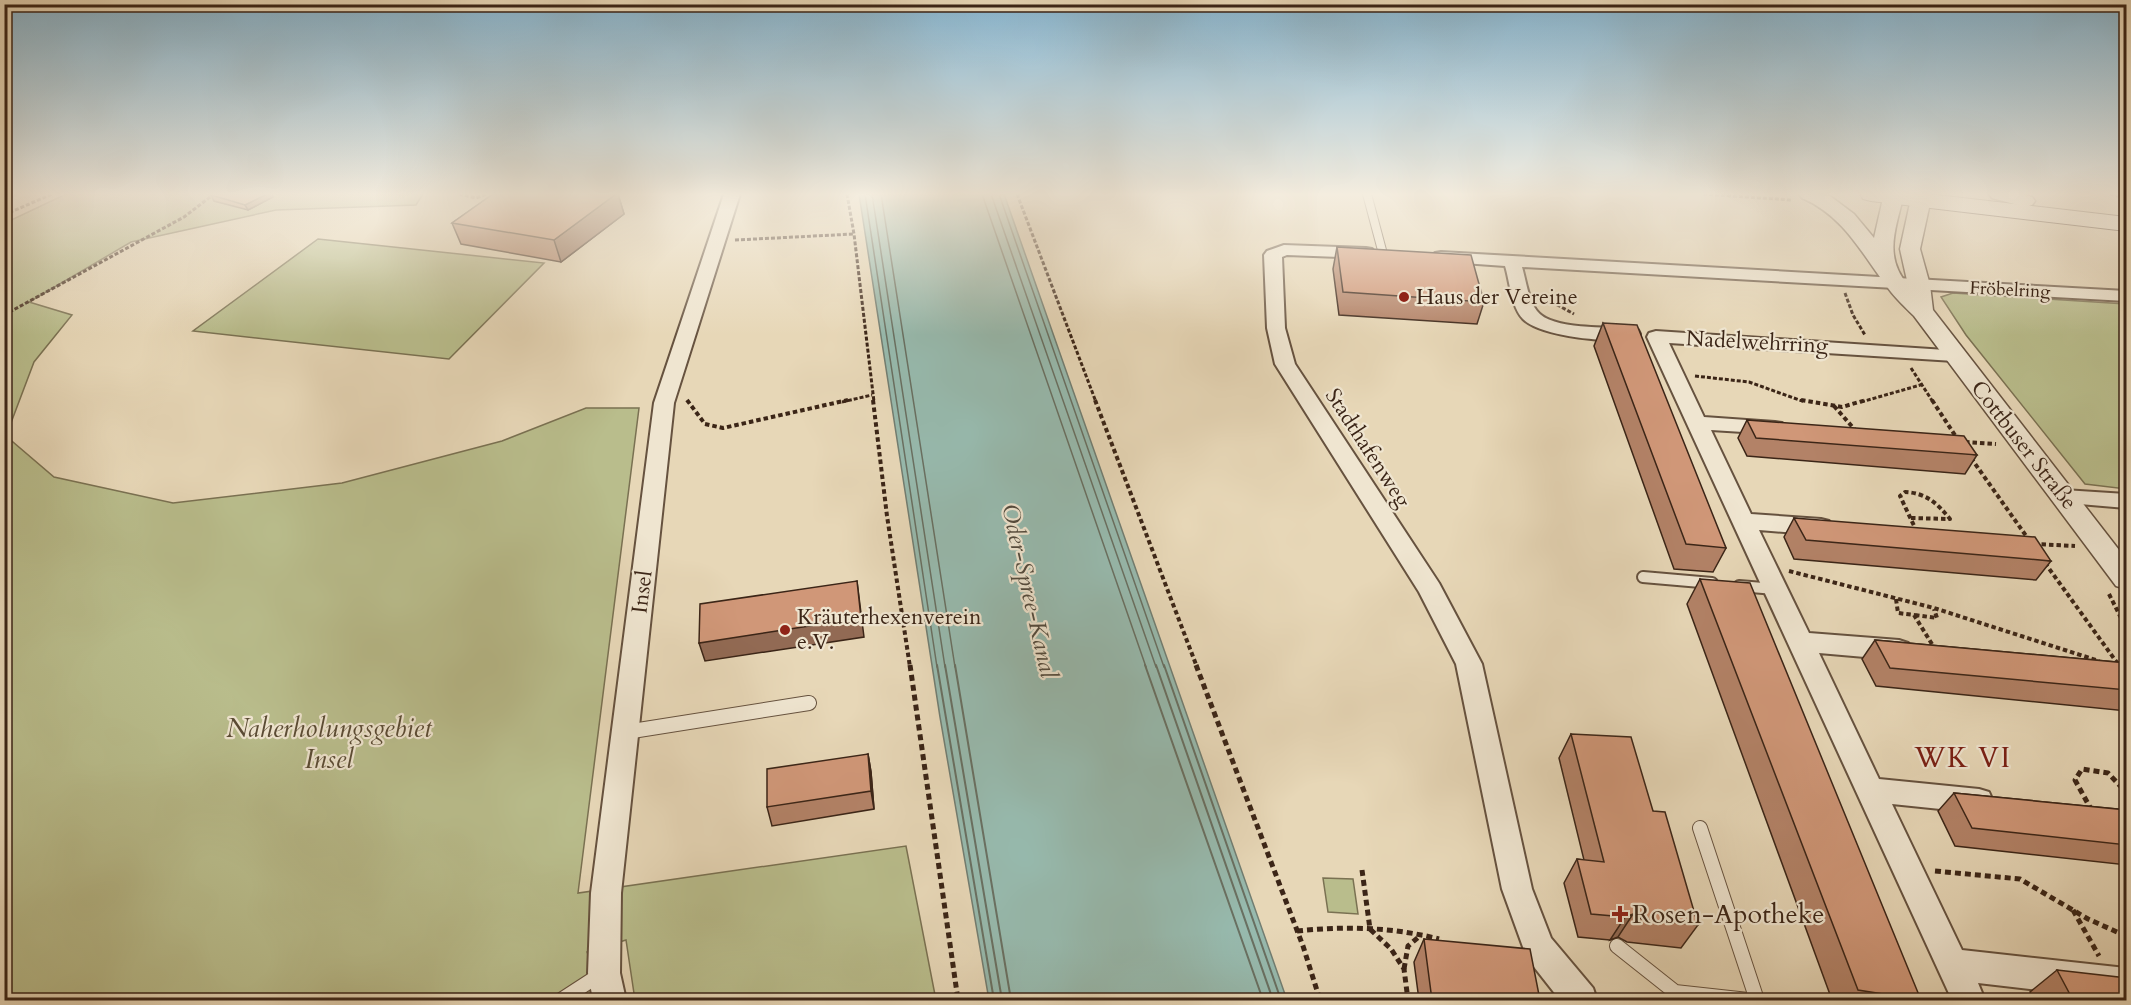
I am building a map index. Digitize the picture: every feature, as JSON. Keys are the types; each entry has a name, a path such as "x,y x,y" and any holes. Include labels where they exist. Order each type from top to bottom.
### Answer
{"street":[{"name":"Insel","path":"609,1000 604,973 606,893 664,403 717,241"},
{"name":"Cottbuser Straße","path":"1865,241 1890,276 1922,311 2127,579"},
{"path":"1882,241 1890,276"},
{"name":"Cottbuser Straße","path":"1912,241 1910,249 1919,285 1922,311"},
{"name":"Stadthafenweg","path":"1581,1000 1538,947 1517,889 1469,664 1430,589 1285,364 1276,328 1273,255 1284,250 1840,279 1890,276"},
{"path":"1512,262 1529,315 1541,324 1560,328 1656,337"},
{"name":"Fröbelring","path":"1890,276 1919,285 2127,296"},
{"name":"Nadelwehrring","path":"1954,355 1656,337 1970,1000"},
{"path":"1697,423 1801,430"},
{"path":"2064,497 2127,501"},
{"path":"1742,521 1848,529"},
{"path":"1799,642 1937,653"},
{"path":"1870,790 2011,804"},
{"path":"1953,965 2121,984"}],"lane":[{"path":"1380,241 1383,254"},
{"path":"1643,577 1775,589"},
{"path":"625,732 809,703"},
{"path":"1700,828 1757,1000"},
{"path":"1617,945 1675,992 1748,1000"},
{"path":"561,1000 604,973"}],"path":[{"path":"4,315 140,241"},
{"path":"855,241 887,516 958,1000"},
{"path":"1035,241 1297,931 1320,1000"},
{"path":"1840,279 1853,315 1872,349"},
{"path":"1520,284 1606,332"},
{"path":"1762,563 1934,608 2121,668 1959,441 1924,384 1898,351"},
{"path":"1674,373 1749,382 1809,403 1834,406 1842,406 1924,384"},
{"path":"672,376 691,408 705,424 723,428 872,395"},
{"path":"1834,406 1859,434"},
{"path":"1959,441 2003,445"},
{"path":"1911,518 1950,519 1939,504 1925,494 1905,492 1900,496 1919,535"},
{"path":"2032,544 2082,546"},
{"path":"1896,599 1898,612 1937,618 1934,608"},
{"path":"1914,615 1937,653"},
{"path":"2093,812 2075,780 2082,770 2108,773 2127,792"},
{"path":"1908,868 2019,879 2072,910 2127,936"},
{"path":"1362,870 1370,929 1391,949 1404,969"},
{"path":"2072,910 2121,984"},
{"path":"1297,931 1333,926 1421,934 1439,939"},
{"path":"1408,1000 1404,969 1408,945 1421,934"}],"green space":[{"name":"Naherholungsgebiet Insel","path":"5,241 136,241 29,302 72,315 34,362 6,436 54,477 173,503 342,483 502,441 586,408 639,408 578,893 906,846 936,1000 635,1000 626,940 587,952 607,1000 5,1000"},
{"path":"315,241 336,241 544,263 449,359 193,331"},
{"path":"1953,293 2126,304 2126,489 2085,484 1966,335 1941,297"},
{"path":"1323,878 1353,879 1358,914 1328,912"}],"water":[{"name":"Oder-Spree-Kanal","path":"866,241 1020,241 1287,1000 989,1000 940,717"}],"building":[{"path":"1337,247 1471,255 1484,302 1343,292"},
{"path":"1603,323 1637,325 1726,548 1686,544"},
{"path":"1747,420 1964,436 1977,455 1756,438"},
{"path":"1794,518 2035,537 2051,561 1806,540"},
{"path":"1700,579 1750,583 1921,1000 1858,990"},
{"path":"857,581 861,618 699,643 700,604"},
{"path":"1875,640 2127,663 2127,690 1890,668"},
{"path":"1571,734 1631,737 1653,811 1665,812 1698,925 1642,919 1633,914 1625,917 1591,914 1577,859 1604,862"},
{"path":"868,754 871,791 767,807 767,769"},
{"path":"1954,793 2127,810 2127,845 1972,828"},
{"path":"1424,939 1530,949 1540,1000 1432,1000"},
{"path":"2057,970 2127,978 2127,1000 2073,1000"}],"place":[{"name":"Haus der Vereine","path":"1404,297"},
{"name":"Kräuterhexenverein e.V.","path":"785,630"},
{"name":"Rosen-Apotheke","path":"1620,914"}],"district":[{"name":"WK VI","path":"1963,758"}]}
